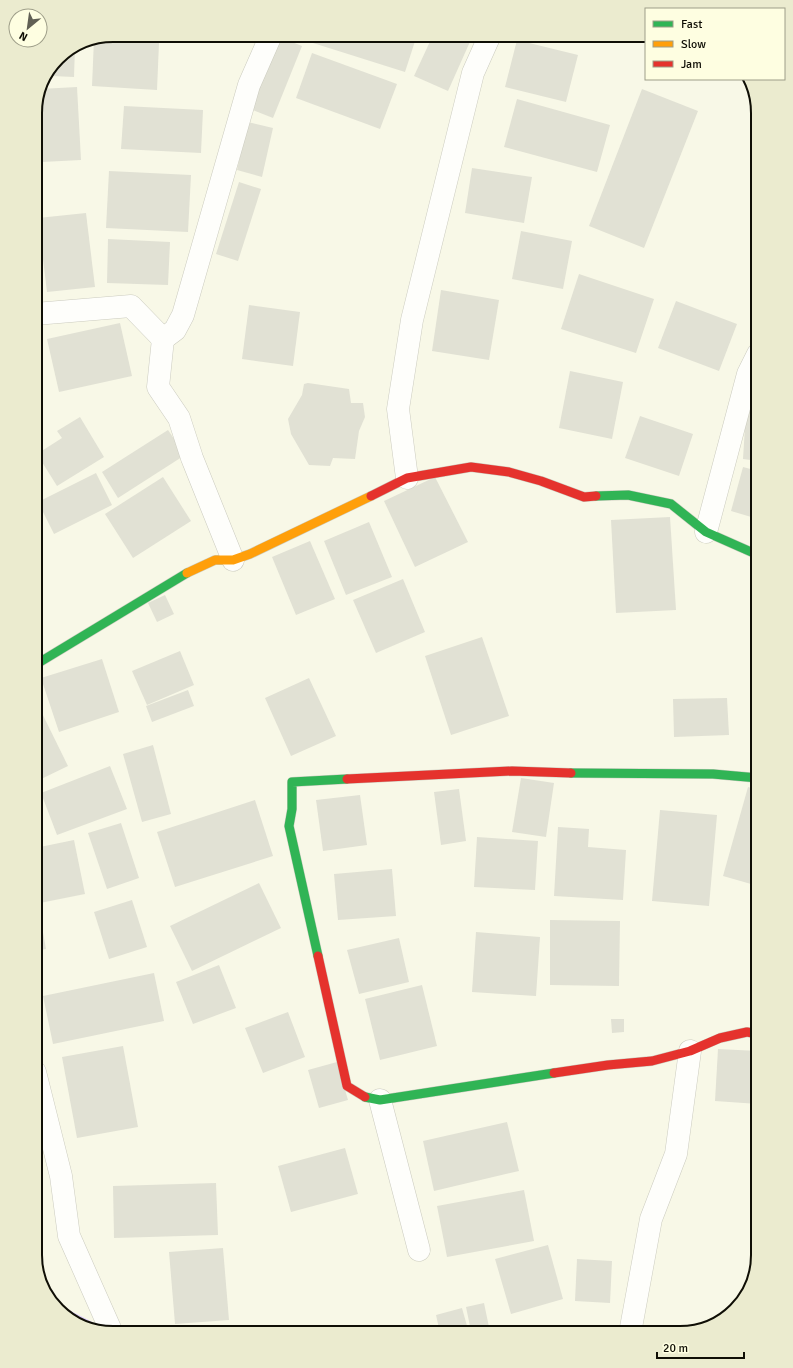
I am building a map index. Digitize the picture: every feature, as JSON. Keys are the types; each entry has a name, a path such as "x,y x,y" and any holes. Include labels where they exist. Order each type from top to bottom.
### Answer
{"street":[{"path":"233,560 192,458 179,418 158,387 163,339 175,330 183,315 249,84 268,42"},
{"path":"407,478 398,409 412,320 473,74 487,42"},
{"path":"42,313 131,306 163,339"},
{"path":"706,532 748,374 751,368"},
{"path":"42,661 199,566 215,560 233,560 250,554 407,478 471,467 509,472 541,481 584,497 628,495 671,504 706,532 751,552"},
{"path":"751,777 713,774 558,773 512,771 292,782 292,809 289,826 347,1086 362,1097 380,1100 608,1065 652,1061 690,1051 720,1038 746,1032 751,1033"},
{"path":"631,1326 651,1219 676,1154 690,1051"},
{"path":"42,1100 61,1176 69,1236 109,1326"},
{"path":"380,1100 419,1250"}],"building":[{"path":"108,42 159,43 157,90 92,86 94,45"},
{"path":"275,42 292,42 302,46 273,118 248,108"},
{"path":"313,42 415,42 405,72"},
{"path":"430,42 470,42 448,91 414,76"},
{"path":"516,42 525,42 578,55 566,102 505,87"},
{"path":"75,53 74,77 53,76 63,63"},
{"path":"312,53 397,84 380,129 296,98"},
{"path":"77,87 81,160 42,162 42,108 46,89"},
{"path":"642,89 698,111 644,248 589,226"},
{"path":"517,99 610,125 597,172 504,147"},
{"path":"124,106 203,110 201,153 121,149"},
{"path":"248,122 273,128 262,177 237,170"},
{"path":"472,168 532,177 524,223 465,213"},
{"path":"109,171 191,175 188,232 106,228"},
{"path":"239,182 261,189 238,261 216,254"},
{"path":"86,213 95,287 47,292 42,251 42,218"},
{"path":"521,231 572,241 563,289 512,279"},
{"path":"108,239 170,242 168,285 107,283"},
{"path":"579,274 654,299 636,353 561,329"},
{"path":"441,290 499,300 489,360 432,351"},
{"path":"676,301 737,324 719,371 658,348"},
{"path":"249,305 300,312 293,366 242,359"},
{"path":"120,323 132,376 59,392 47,339"},
{"path":"570,371 623,382 612,439 559,428"},
{"path":"308,383 349,389 351,403 363,403 365,417 359,431 355,459 333,458 330,466 309,465 291,434 288,419 302,395 304,384"},
{"path":"746,411 751,411 751,460 743,459"},
{"path":"640,416 693,434 679,476 625,458"},
{"path":"80,417 104,457 57,486 42,462 42,451 62,438 57,431"},
{"path":"168,430 185,455 118,498 102,472"},
{"path":"743,467 751,469 751,517 731,511"},
{"path":"96,473 112,505 54,534 42,510 42,500"},
{"path":"163,477 191,521 133,558 105,514"},
{"path":"435,477 468,542 415,567 384,501"},
{"path":"670,517 676,610 616,613 611,520"},
{"path":"369,522 392,577 346,595 324,541"},
{"path":"310,541 335,599 296,615 272,557"},
{"path":"403,579 425,632 376,653 353,600"},
{"path":"165,595 174,614 157,622 148,603"},
{"path":"482,637 509,716 451,735 425,656"},
{"path":"180,651 194,685 147,705 132,671"},
{"path":"102,659 119,712 59,732 42,678"},
{"path":"309,678 336,736 291,756 265,698"},
{"path":"188,690 194,706 152,722 146,706"},
{"path":"727,698 729,735 674,737 673,699"},
{"path":"42,713 68,766 42,779"},
{"path":"153,745 171,814 142,822 123,754"},
{"path":"110,766 127,809 57,835 42,793"},
{"path":"521,778 554,783 546,837 512,832"},
{"path":"748,787 751,788 751,884 723,876"},
{"path":"459,789 466,841 441,845 434,792"},
{"path":"360,795 367,845 323,851 316,800"},
{"path":"255,800 273,856 175,887 157,832"},
{"path":"660,810 717,815 709,906 652,901"},
{"path":"121,823 139,878 107,889 88,833"},
{"path":"558,827 589,829 588,847 626,850 623,900 554,896"},
{"path":"477,837 538,841 535,890 474,887"},
{"path":"74,840 85,894 42,903 42,847"},
{"path":"392,869 396,916 338,920 334,874"},
{"path":"259,883 281,928 192,971 170,926"},
{"path":"132,900 147,947 109,959 94,912"},
{"path":"550,920 620,921 619,986 550,985"},
{"path":"42,927 46,949 42,950"},
{"path":"476,932 540,937 536,996 472,992"},
{"path":"399,938 409,982 359,994 347,950"},
{"path":"219,965 236,1008 193,1024 176,982"},
{"path":"154,973 164,1021 53,1044 43,996"},
{"path":"422,985 437,1046 380,1060 365,999"},
{"path":"288,1012 305,1057 263,1073 245,1028"},
{"path":"611,1019 624,1019 624,1032 612,1033"},
{"path":"123,1046 138,1127 77,1138 62,1057"},
{"path":"718,1049 751,1051 751,1104 715,1101"},
{"path":"337,1062 348,1100 319,1108 308,1070"},
{"path":"507,1122 519,1171 434,1191 423,1141"},
{"path":"345,1148 358,1194 291,1212 278,1166"},
{"path":"216,1183 218,1235 114,1238 113,1186"},
{"path":"524,1190 534,1241 447,1257 437,1206"},
{"path":"548,1245 563,1299 511,1314 495,1259"},
{"path":"223,1248 229,1320 175,1324 169,1252"},
{"path":"577,1259 612,1261 610,1303 575,1301"},
{"path":"484,1303 489,1326 470,1326 466,1307"},
{"path":"462,1308 467,1326 438,1326 436,1315"}],"traffic: fast":[{"path":"596,496 628,495 671,504 706,532 751,552"},
{"path":"42,661 187,573"},
{"path":"571,773 713,774 751,777"},
{"path":"318,956 289,826 292,809 292,782 347,779"},
{"path":"365,1097 380,1100 554,1073"}],"traffic: slow":[{"path":"187,573 215,560 233,560 250,554 371,496"}],"traffic: jam":[{"path":"371,496 407,478 471,467 509,472 541,481 584,497 596,496"},
{"path":"347,779 512,771 571,773"},
{"path":"318,956 347,1086 365,1097"},
{"path":"554,1073 608,1065 652,1061 690,1051 720,1038 747,1032 751,1033"}]}
